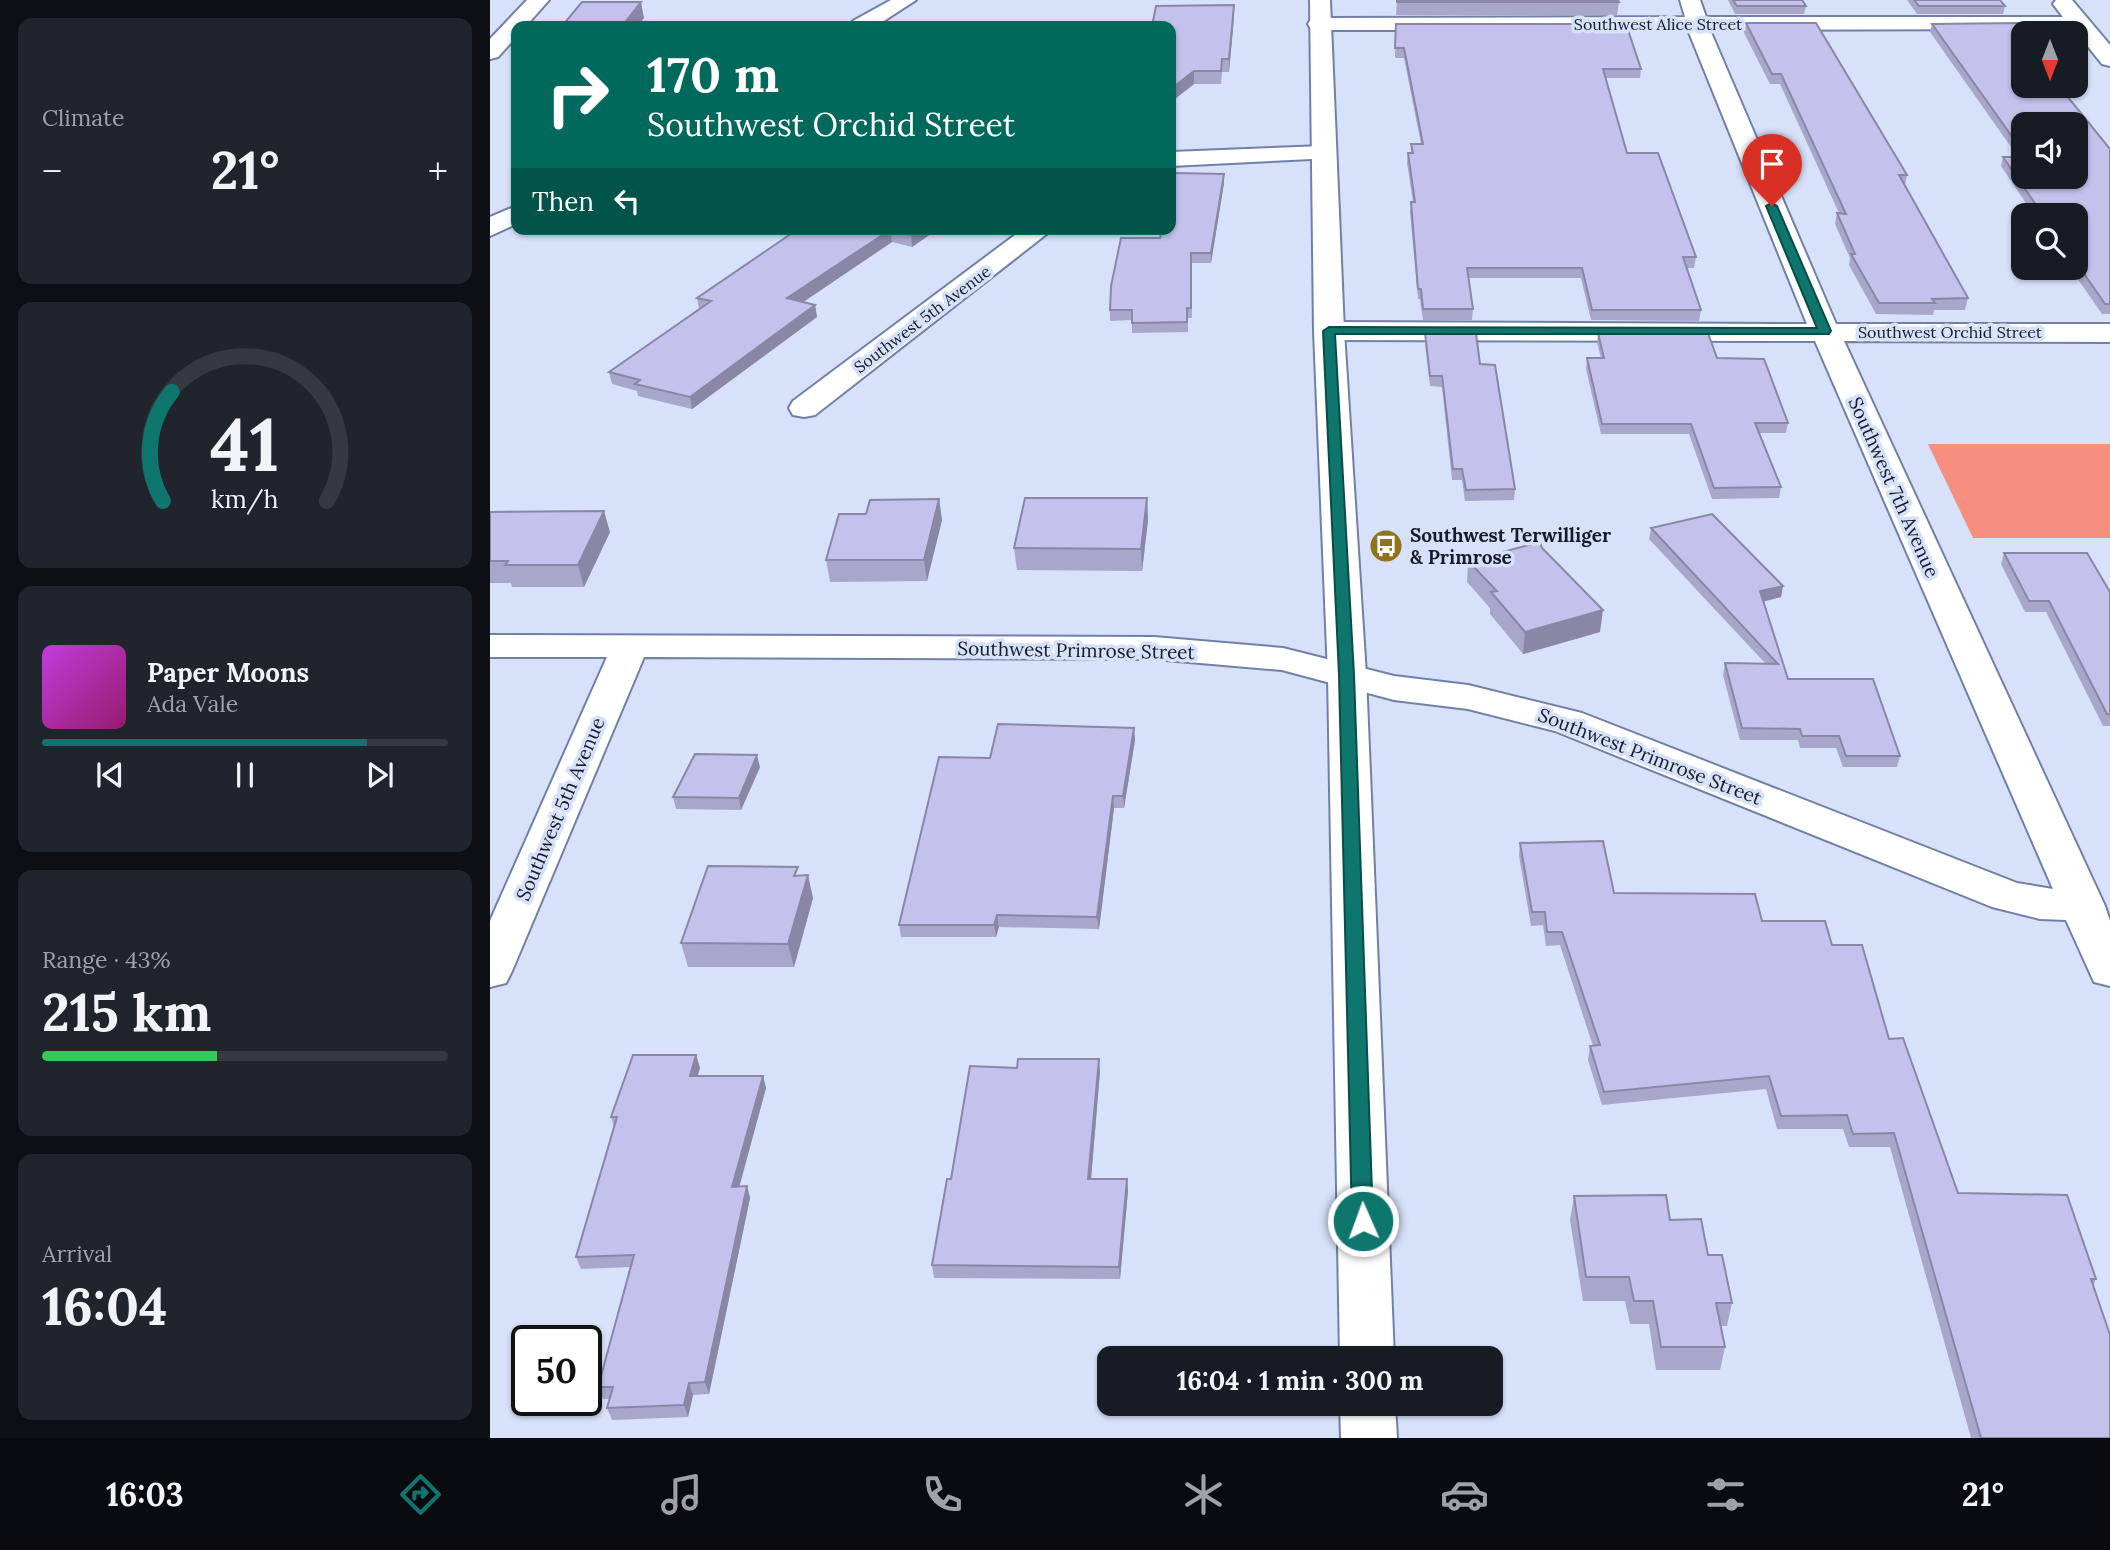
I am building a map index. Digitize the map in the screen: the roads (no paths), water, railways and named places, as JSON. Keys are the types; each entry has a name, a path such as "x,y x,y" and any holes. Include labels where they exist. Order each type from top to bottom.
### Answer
{"street":[{"path":"519,21 539,0"},
{"path":"870,21 906,0"},
{"name":"Southwest 7th Avenue","path":"1690,0 1690,8 1699,25 1705,49 1825,331 2110,970"},
{"path":"2060,0 2078,21"},
{"path":"1320,12 1329,331 1347,675 1367,1346"},
{"name":"Southwest Alice Street","path":"1320,12 1699,25 2011,23"},
{"path":"490,52 511,30"},
{"path":"2088,33 2110,59"},
{"path":"1176,159 1324,153"},
{"path":"490,228 511,217"},
{"name":"Southwest 5th Avenue","path":"804,408 1032,235"},
{"name":"Southwest Orchid Street","path":"1329,331 2110,333"},
{"name":"Southwest Primrose Street","path":"490,646 1154,648 1283,659 1394,688 1468,697 1537,712 2007,896 2040,904 2083,906"},
{"name":"Southwest 5th Avenue","path":"490,971 630,647"},
{"path":"1368,1416 1369,1438"}],"place":[{"name":"Southwest Terwilliger & Primrose","path":"1386,546"}]}
